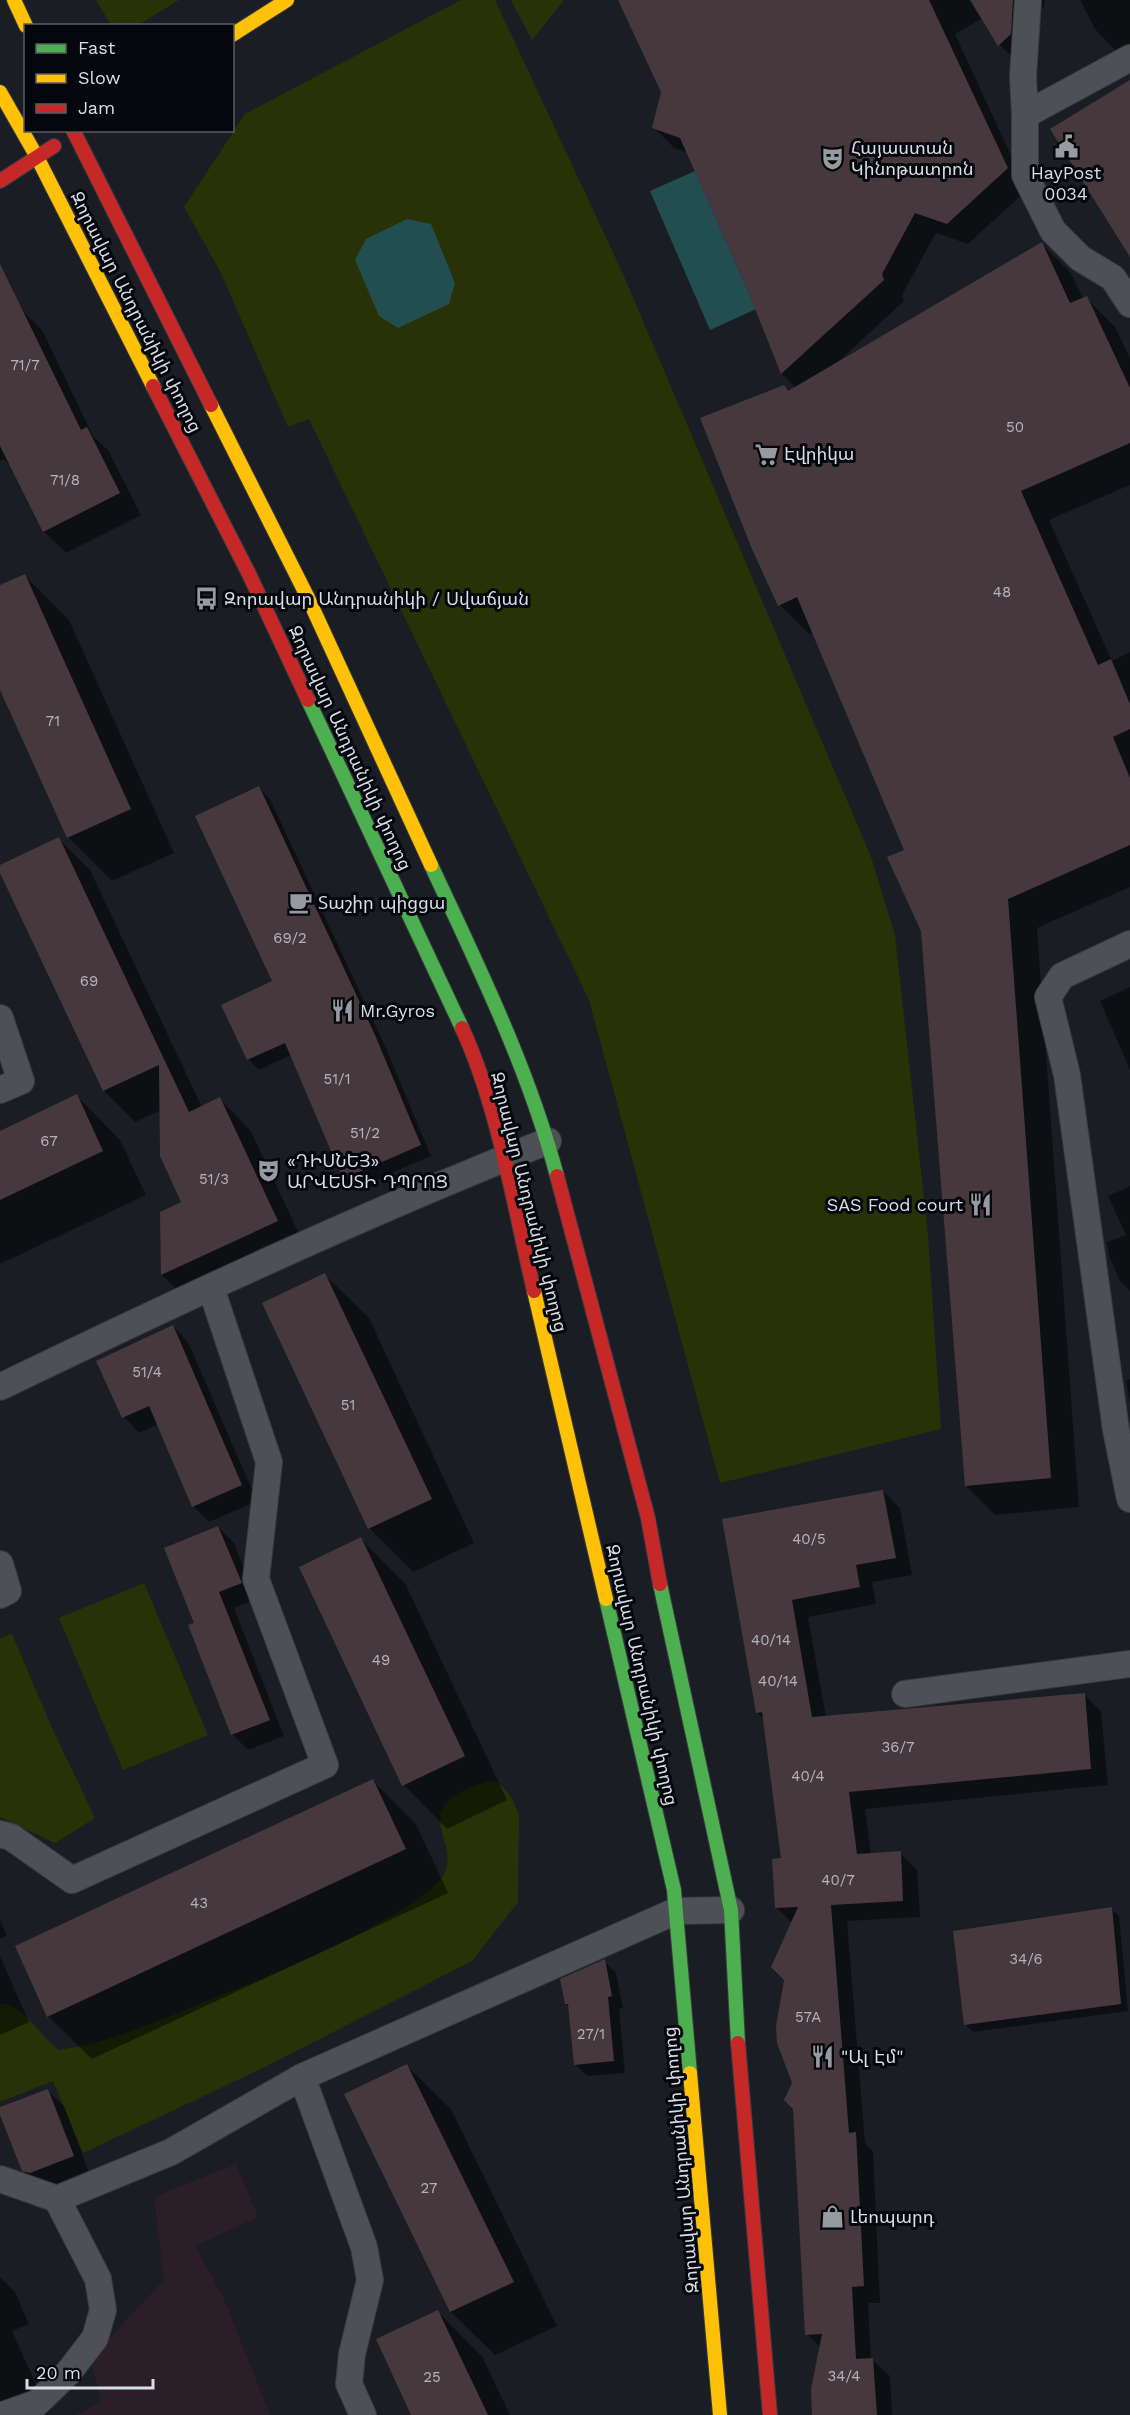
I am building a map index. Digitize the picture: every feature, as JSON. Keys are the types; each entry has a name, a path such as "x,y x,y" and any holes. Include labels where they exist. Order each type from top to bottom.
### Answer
{"main road":[{"path":"14,0 25,24"},
{"path":"234,34 287,0"},
{"name":"Զորավար Անդրանիկի փողոց","path":"0,92 37,158 249,574 475,1058 503,1159 672,1878 720,2415"},
{"path":"0,181 73,132"},
{"name":"Զորավար Անդրանիկի փողոց","path":"75,132 308,598 512,1039 548,1141 648,1518 668,1629 731,1911 740,2084 770,2415"}],"lane":[{"path":"1028,0 1023,77 1025,175 1053,231 1080,258 1113,278 1130,304"},
{"path":"1024,115 1130,58"},
{"path":"1129,1487 1116,1430 1067,1075 1048,997 1062,976 1130,944"},
{"path":"0,1018 21,1081 0,1090"},
{"path":"0,1387 211,1288 548,1141"},
{"path":"0,1834 11,1837 72,1880 326,1765 256,1579 269,1462 211,1288"},
{"path":"0,1564 8,1591 0,1595"},
{"path":"905,1694 1130,1664"},
{"path":"0,2179 57,2199 171,2152 302,2077 676,1911 731,1911"},
{"path":"302,2077 364,2247 370,2280 352,2354 349,2384 363,2415"},
{"path":"3,2415 37,2403 68,2373 94,2338 103,2310 98,2279 57,2199"}],"shaded area":[{"path":"695,171 756,309 710,330 650,191"},
{"path":"407,219 431,224 455,283 449,304 398,328 379,316 355,260 366,239"},
{"path":"236,2164 258,2217 195,2246 224,2299 270,2415 76,2415 102,2402 90,2359 164,2280 154,2197"}],"green space":[{"path":"96,0 179,0 140,24 110,24"},
{"path":"461,0 495,0 623,274 871,857 895,935 928,1235 941,1429 720,1483 589,1000 309,419 288,427 221,273 184,207 245,114"},
{"path":"511,0 564,0 532,40"},
{"path":"144,1583 208,1735 123,1770 59,1618"},
{"path":"12,1634 52,1728 95,1818 55,1843 0,1817 0,1639"},
{"path":"492,1780 500,1784 511,1797 519,1814 518,1902 472,1961 265,2067 83,2153 53,2081 0,2102 0,2004 8,2005 24,2015 59,2050 138,2029 313,1956 398,1912 438,1882 446,1868 447,1854 441,1827 441,1815 447,1802 463,1791"}],"building":[{"name":"Հայաստան Կինոթատրոն","path":"618,0 929,0 1008,168 947,224 915,213 882,274 884,280 781,374 748,291 680,138 652,128 661,92"},
{"path":"970,0 1013,0 1011,34 998,46"},
{"path":"1130,80 1130,257 1050,129"},
{"path":"1042,242 1070,303 1087,296 1130,388 1130,443 1021,491 1098,665 1111,659 1130,704 1130,729 1113,737 1130,778 1130,845 1008,899 1051,1478 965,1486 921,931 887,857 904,850 797,597 778,606 752,549 700,418 784,385 788,391"},
{"path":"0,264 81,430 87,427 120,493 43,532 0,446"},
{"path":"25,574 131,809 67,838 0,690 0,585"},
{"path":"259,786 375,1035 421,1145 343,1179 285,1043 247,1060 221,1005 272,981 195,816"},
{"path":"59,837 189,1112 220,1097 278,1221 161,1275 160,1212 181,1202 160,1156 159,1065 103,1091 0,873 0,865"},
{"path":"77,1094 103,1151 0,1200 0,1131"},
{"path":"325,1273 432,1499 368,1529 262,1303"},
{"path":"173,1325 242,1485 192,1507 149,1406 122,1418 96,1361"},
{"path":"883,1490 896,1558 856,1565 860,1587 792,1600 812,1717 1085,1693 1091,1769 849,1792 857,1854 901,1851 903,1901 831,1905 849,2133 856,2132 864,2286 852,2287 856,2359 873,2358 877,2415 812,2415 811,2389 822,2334 805,2335 793,2109 784,2100 792,2083 777,2043 776,2026 784,1980 771,1967 798,1907 775,1908 772,1859 781,1858 762,1712 756,1713 722,1519"},
{"path":"218,1526 242,1583 219,1592 270,1720 231,1735 188,1625 194,1623 164,1548"},
{"path":"361,1537 465,1756 402,1786 299,1567"},
{"path":"373,1779 406,1849 47,2017 15,1946"},
{"path":"1112,1907 1121,2004 964,2025 953,1931"},
{"path":"605,1959 612,1996 608,1997 614,2061 574,2065 568,2004 565,2004 560,1979"},
{"path":"407,2064 514,2282 450,2312 344,2094"},
{"path":"48,2089 74,2156 30,2173 22,2171 0,2115 0,2107"},
{"path":"438,2310 488,2415 411,2415 376,2339"}],"traffic: fast":[{"path":"308,700 462,1028"},
{"path":"431,865 517,1056 557,1176"},
{"path":"660,1584 731,1910 738,2043"},
{"path":"606,1599 674,1890 690,2073"}],"traffic: slow":[{"path":"14,0 25,24"},
{"path":"234,34 287,0"},
{"path":"0,92 37,157 153,386"},
{"path":"211,405 308,598 431,865"},
{"path":"534,1291 606,1599"},
{"path":"690,2073 720,2415"}],"traffic: jam":[{"path":"74,132 211,405"},
{"path":"0,181 54,146"},
{"path":"153,386 249,574 308,700"},
{"path":"462,1028 486,1090 512,1191 534,1291"},
{"path":"557,1176 648,1518 660,1584"},
{"path":"738,2043 770,2415"}],"place":[{"name":"HayPost 0034","path":"1066,147"},
{"name":"Հայաստան Կինոթատրոն","path":"833,158"},
{"name":"Էվրիկա","path":"766,454"},
{"name":"Զորավար Անդրանիկի / Սվաճյան","path":"206,599"},
{"name":"Տաշիր պիցցա","path":"300,903"},
{"name":"Mr.Gyros","path":"342,1011"},
{"name":"«ԴԻՍՆԵՅ» ԱՐՎԵՍՏԻ ԴՊՐՈՑ","path":"269,1171"},
{"name":"SAS Food court","path":"981,1205"},
{"name":"\"Ալ Էմ\"","path":"823,2057"},
{"name":"Լեոպարդ","path":"832,2217"}]}
